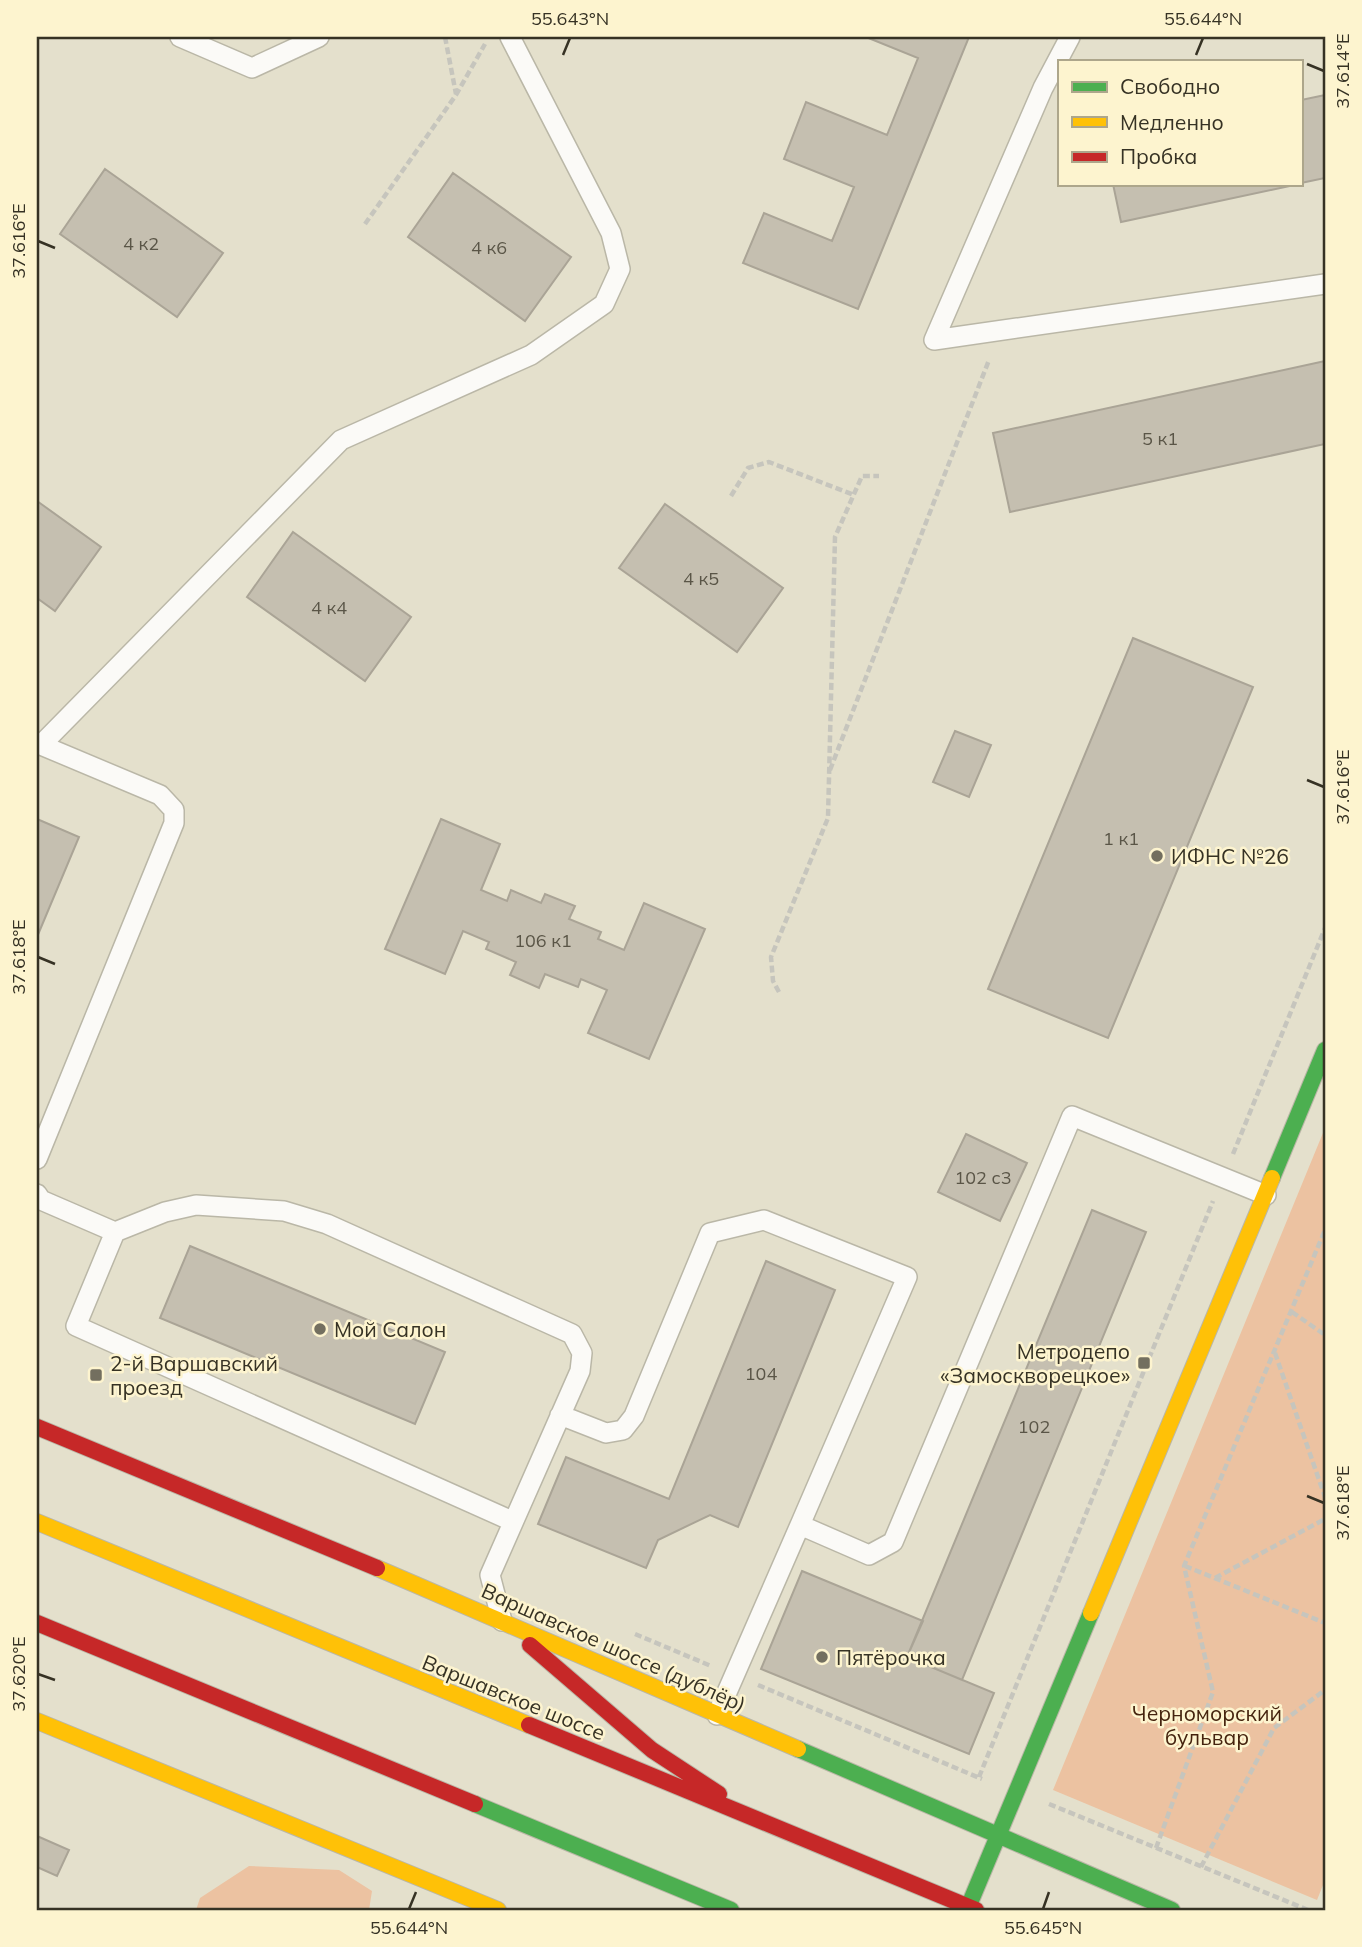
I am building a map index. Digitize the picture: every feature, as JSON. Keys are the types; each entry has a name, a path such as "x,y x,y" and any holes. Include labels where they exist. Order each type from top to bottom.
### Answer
{"main road":[{"path":"970,1909 997,1836 1325,1050"},
{"name":"Варшавское шоссе (дублёр)","path":"37,1427 502,1621 1172,1910"},
{"name":"Варшавское шоссе","path":"37,1522 970,1909"},
{"path":"502,1621 652,1750 762,1822"},
{"path":"37,1623 731,1910"},
{"path":"37,1721 476,1901 504,1909"}],"lane":[{"path":"180,37 252,68 319,37"},
{"path":"37,1159 174,823 174,810 160,795 39,745 341,440 531,355 604,304 620,269 611,233 510,37"},
{"path":"1058,60 1070,37"},
{"path":"1058,60 934,340 1325,284"},
{"path":"800,1525 869,1555 893,1542 1072,1116 1265,1195"},
{"path":"37,1194 41,1200 116,1232"},
{"path":"502,1621 490,1575 580,1371 582,1353 572,1334 327,1224 284,1211 196,1205 165,1212 116,1232 76,1326 513,1521"},
{"path":"560,1415 606,1433 623,1430 635,1416 710,1233 764,1220 907,1277 717,1715"}],"path":[{"path":"445,37 456,95"},
{"path":"365,224 456,95 489,37"},
{"path":"829,774 1001,331"},
{"path":"731,496 748,468 769,461 854,495"},
{"path":"779,992 770,970 771,957 828,818 835,537 862,476 879,476"},
{"path":"979,1777 1325,928"},
{"path":"1308,1910 1156,1848 1213,1692 1184,1566 1325,1230"},
{"path":"1292,1312 1325,1335"},
{"path":"1275,1353 1325,1497"},
{"path":"1214,1579 1325,1519"},
{"path":"1184,1566 1325,1622"},
{"path":"1201,1867 1274,1728 1325,1690"}],"green space":[{"name":"Черноморский бульвар","path":"1325,1128 1325,1880 1317,1900 1053,1790"},
{"path":"249,1866 339,1870 372,1891 369,1910 196,1910 200,1898"}],"building":[{"path":"866,37 969,37 858,309 743,263 764,213 832,241 854,187 784,159 806,102 887,135 918,58"},
{"path":"1325,95 1325,178 1302,183 1302,100"},
{"path":"105,169 223,253 177,317 60,234"},
{"path":"453,173 571,257 525,321 408,237"},
{"path":"1113,186 1290,186 1121,222"},
{"path":"1325,361 1325,444 1010,512 993,433"},
{"path":"37,501 101,547 55,611 37,598"},
{"path":"665,504 783,588 737,652 619,568"},
{"path":"293,532 411,617 365,681 247,597"},
{"path":"1133,638 1253,687 1108,1038 988,989"},
{"path":"955,731 991,745 969,797 933,782"},
{"path":"37,819 79,837 37,937"},
{"path":"441,819 500,844 481,890 507,901 511,890 541,903 545,894 575,906 569,919 601,932 598,939 624,950 644,903 705,929 649,1059 588,1033 607,990 581,979 578,987 545,974 539,988 510,975 516,962 486,949 489,942 463,931 445,974 385,949"},
{"path":"966,1134 1027,1163 1000,1221 938,1192"},
{"path":"1092,1210 1146,1232 962,1680 907,1657"},
{"path":"190,1246 445,1352 415,1424 160,1318"},
{"path":"766,1261 835,1290 738,1527 710,1515 658,1540 646,1568 538,1524 566,1457 669,1499"},
{"path":"802,1571 923,1621 907,1657 994,1693 969,1754 761,1669"},
{"path":"37,1836 69,1850 57,1876 37,1867"}],"traffic: fast":[{"path":"1272,1178 1325,1050"},
{"path":"967,1910 1091,1613"},
{"path":"798,1749 1172,1910"},
{"path":"475,1804 731,1910"}],"traffic: slow":[{"path":"1091,1613 1272,1178"},
{"path":"37,1522 529,1725"},
{"path":"377,1568 798,1749"},
{"path":"37,1721 498,1910"}],"traffic: jam":[{"path":"37,1427 377,1568"},
{"path":"37,1623 475,1804"},
{"path":"530,1645 652,1750 719,1794"},
{"path":"529,1725 976,1910"}],"place":[{"name":"ИФНС №26","path":"1157,856"},
{"name":"Мой Салон","path":"320,1329"},
{"name":"Метродепо «Замоскворецкое»","path":"1144,1363"},
{"name":"2-й Варшавский проезд","path":"96,1375"},
{"name":"Пятёрочка","path":"822,1657"}]}
